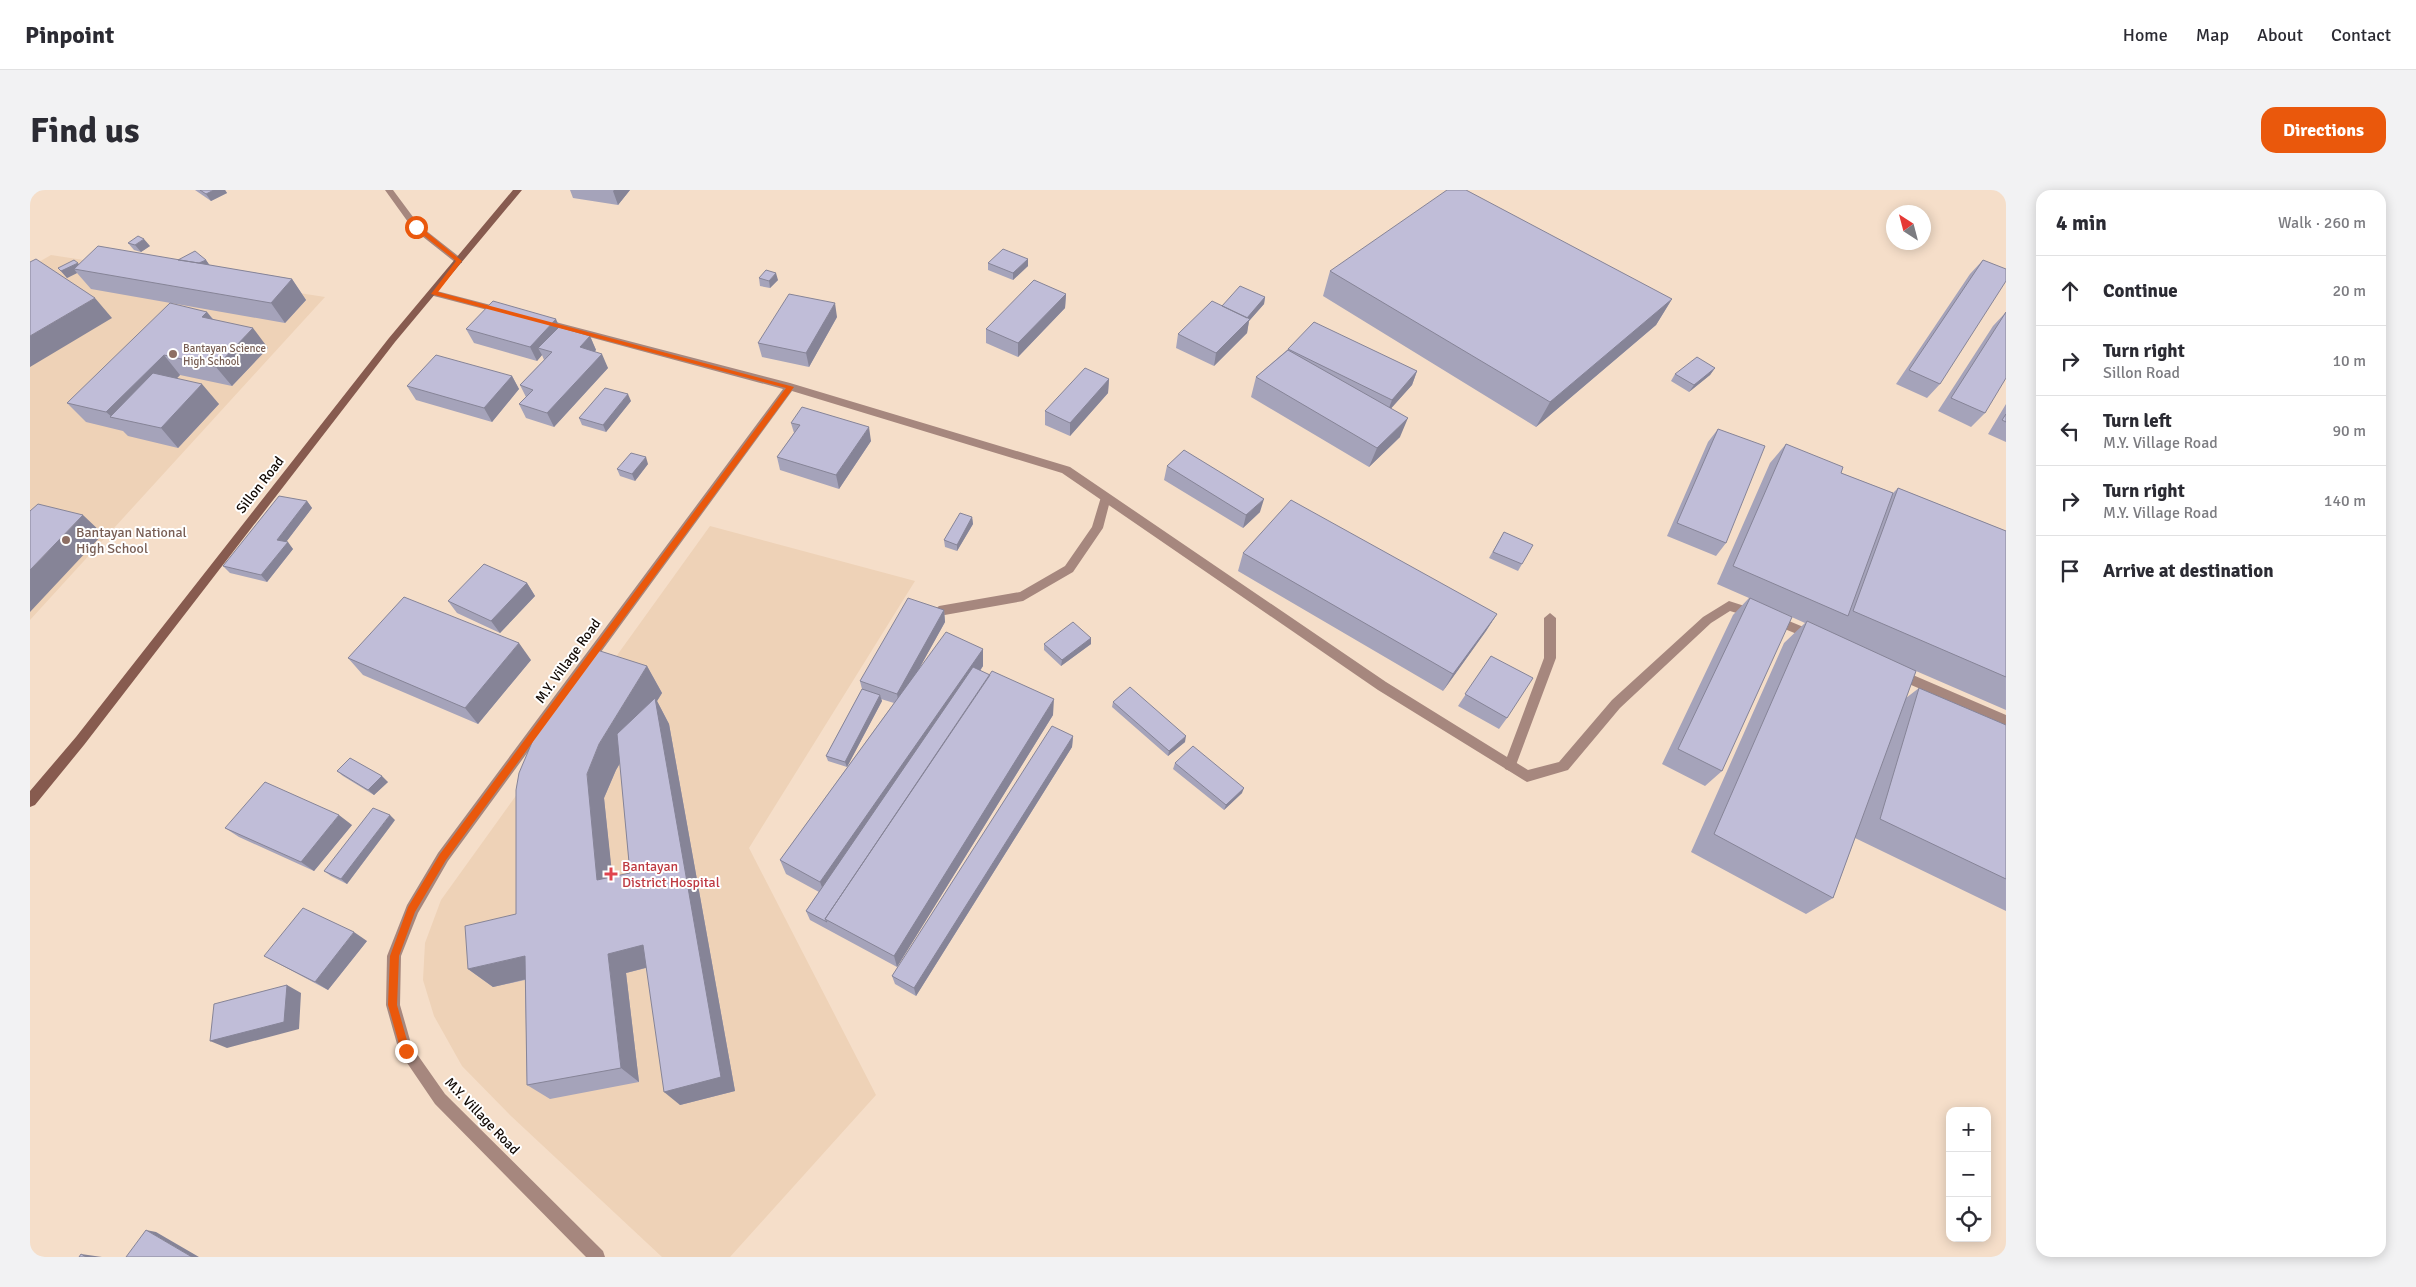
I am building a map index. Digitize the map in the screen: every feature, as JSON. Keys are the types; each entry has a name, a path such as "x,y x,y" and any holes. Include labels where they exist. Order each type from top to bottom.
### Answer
{"main road":[{"name":"Sillon Road","path":"30,801 86,733 392,340 434,293 518,190"}],"street":[{"path":"389,190 416,227 459,261"},
{"path":"434,293 511,313"},
{"path":"530,318 790,387 1066,470 1382,686 1527,776 1563,766 1616,704 1706,620 1729,606 1782,622 1827,642"},
{"name":"M.Y. Village Road","path":"597,1257 440,1099 406,1051 392,1005 394,956 412,910 443,857 790,387"},
{"path":"939,611 1023,596 1070,569 1097,528 1106,497"},
{"path":"1510,765 1550,658 1550,618"},
{"path":"1889,670 2006,721"}],"shaded area":[{"name":"Bantayan Science High School","path":"51,255 325,297 30,620 30,267"},
{"name":"Bantayan District Hospital","path":"710,526 915,581 749,848 876,1095 730,1257 662,1257 511,1116 462,1066 434,1016 423,980 425,943 441,900"}],"building":[{"path":"200,190 214,190 206,194"},
{"path":"1447,190 1466,190 1672,299 1550,402 1330,271"},
{"path":"138,236 144,239 135,245 128,243"},
{"path":"98,246 292,279 271,303 74,269"},
{"path":"1003,249 1028,259 1013,273 988,263"},
{"path":"195,251 206,260 199,263 178,260"},
{"path":"36,259 95,298 30,336 30,262"},
{"path":"74,260 78,263 61,271 58,268"},
{"path":"1983,260 2006,269 2006,281 1940,384 1909,370"},
{"path":"766,270 776,273 769,281 759,278"},
{"path":"1034,280 1066,294 1018,343 986,329"},
{"path":"1240,286 1265,297 1247,318 1222,306"},
{"path":"789,294 835,303 806,353 758,343"},
{"path":"493,301 556,319 530,347 466,329"},
{"path":"1212,301 1250,319 1216,353 1178,334"},
{"path":"170,303 207,312 202,317 253,328 216,367 164,355 106,412 67,403"},
{"path":"2006,312 2006,378 1985,413 1951,398"},
{"path":"1314,322 1417,371 1392,400 1288,349"},
{"path":"559,327 590,336 580,347 602,354 547,413 519,404 533,390 520,385 552,352 538,348"},
{"path":"1288,350 1408,418 1377,448 1256,377"},
{"path":"436,355 512,376 484,408 407,386"},
{"path":"1697,357 1715,368 1694,385 1675,374"},
{"path":"1085,368 1109,379 1070,423 1045,411"},
{"path":"153,373 202,384 161,428 110,417"},
{"path":"605,388 628,394 603,425 579,418"},
{"path":"802,407 869,427 836,475 777,457 800,425 791,423"},
{"path":"2006,414 2006,422 2002,420"},
{"path":"1718,429 1765,446 1726,543 1677,523"},
{"path":"1786,444 1843,467 1841,473 1893,493 1848,616 1733,566"},
{"path":"1184,450 1264,499 1246,515 1167,466"},
{"path":"631,453 646,457 632,474 617,469"},
{"path":"1898,488 2006,531 2006,677 1853,611"},
{"path":"279,496 307,501 277,540 288,542 261,575 223,566"},
{"path":"1291,500 1497,614 1453,674 1243,553"},
{"path":"38,504 83,515 30,570 30,511"},
{"path":"960,513 972,517 957,545 944,540"},
{"path":"1504,532 1533,545 1522,564 1493,552"},
{"path":"484,564 527,583 491,621 448,601"},
{"path":"404,597 519,643 465,708 348,658"},
{"path":"908,598 944,610 897,694 860,681"},
{"path":"1750,598 1792,617 1722,771 1678,749"},
{"path":"1807,621 1916,671 1833,898 1714,834"},
{"path":"1073,622 1091,638 1062,660 1044,644"},
{"path":"946,632 983,649 820,882 780,860"},
{"name":"Bantayan District Hospital","path":"597,650 647,666 599,744 587,774 597,880 630,873 617,734 655,698 721,1077 664,1092 643,945 608,954 621,1068 527,1085 525,956 468,969 465,926 516,914 516,790 519,773 533,740"},
{"path":"1491,656 1533,678 1507,718 1465,694"},
{"path":"973,667 990,675 825,919 827,922 806,911"},
{"path":"992,671 1054,699 894,956 825,919"},
{"path":"1130,687 1186,736 1169,751 1113,702"},
{"path":"1919,688 2006,725 2006,879 1880,819"},
{"path":"862,689 880,695 845,762 826,756"},
{"path":"1052,726 1073,736 914,988 892,976"},
{"path":"1193,746 1244,788 1226,805 1175,763"},
{"path":"350,758 382,776 368,790 337,771"},
{"path":"265,782 339,815 301,862 225,828"},
{"path":"373,808 390,815 341,879 324,871"},
{"path":"303,908 354,932 315,982 264,956"},
{"path":"287,985 284,1022 210,1041 214,1004"},
{"path":"146,1230 192,1257 126,1257"}],"place":[{"name":"Bantayan Science High School","path":"173,354"},
{"name":"Bantayan National High School","path":"66,540"},
{"name":"Bantayan District Hospital","path":"611,874"}],"route":[{"path":"406,1051 392,1005 394,956 412,910 443,857 790,387 434,293 459,261 416,227"}]}
